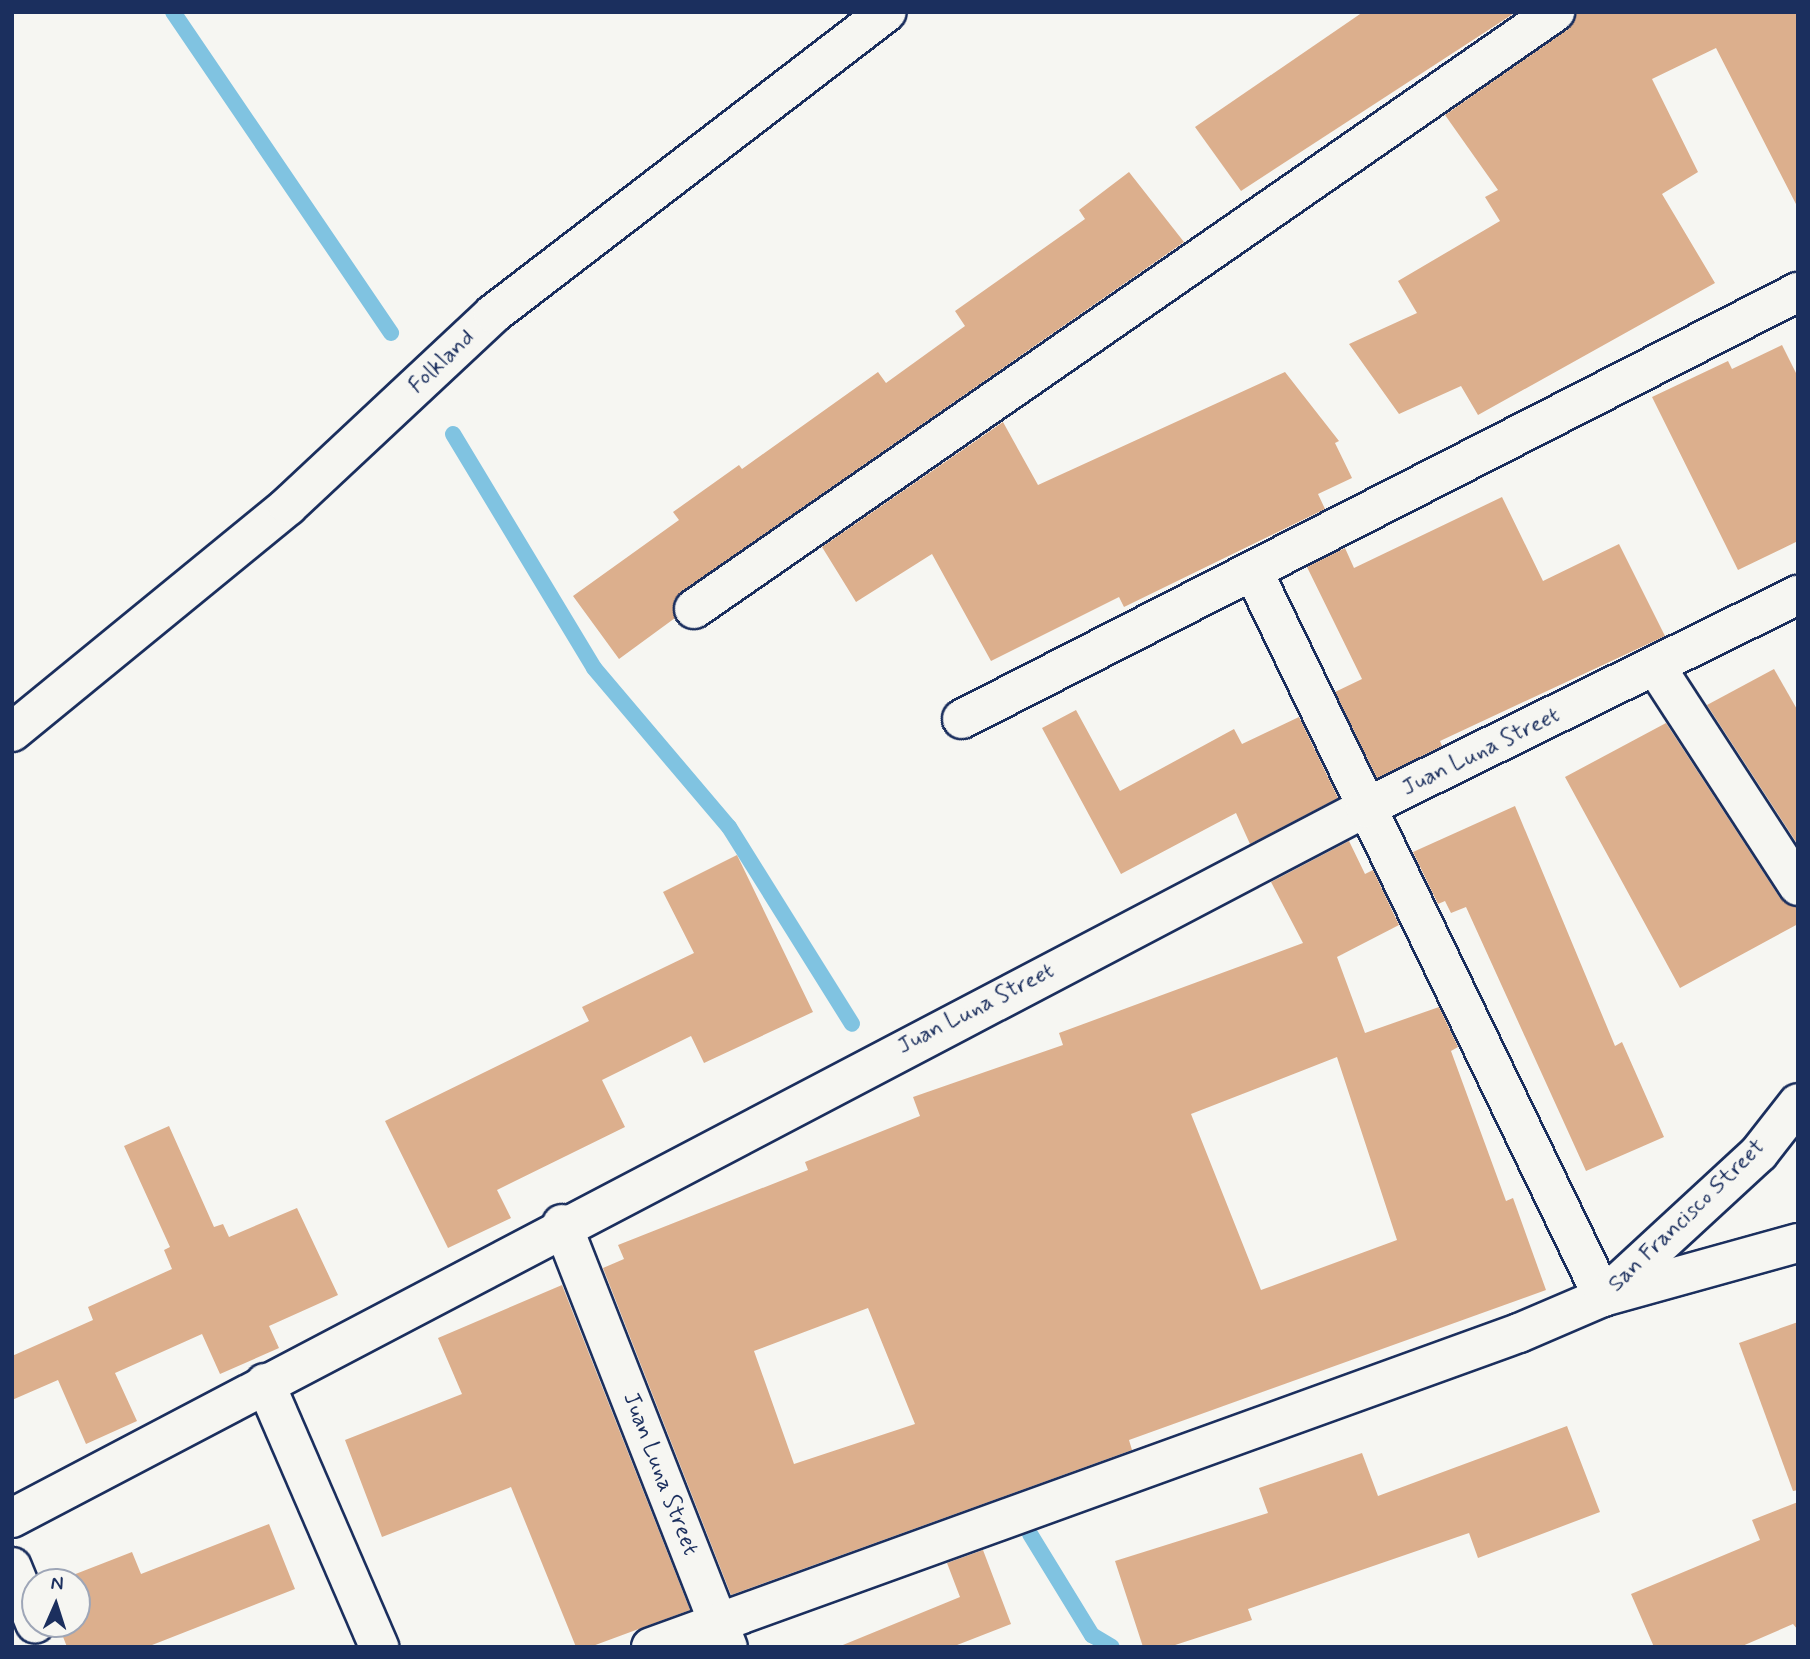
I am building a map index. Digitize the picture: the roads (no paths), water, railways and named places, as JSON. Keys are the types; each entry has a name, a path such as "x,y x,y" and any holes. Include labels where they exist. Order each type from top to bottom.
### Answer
{"street":[{"name":"Folkland","path":"12,732 288,506 493,314 887,12"},
{"path":"694,609 1555,12"},
{"path":"962,719 1798,292"},
{"path":"1253,571 1603,1297"},
{"name":"Juan Luna Street","path":"723,1634 562,1224 1365,808 1798,595"},
{"path":"1656,667 1798,886"},
{"name":"San Francisco Street","path":"1603,1297 1759,1153 1798,1103"},
{"path":"12,1518 562,1224"},
{"path":"651,1647 723,1634 1520,1333 1603,1297 1798,1243"},
{"path":"265,1383 379,1647"},
{"path":"12,1567 21,1589"}],"waterway":[{"path":"173,12 391,333"},
{"path":"453,434 594,668 729,827 852,1024"},
{"path":"1030,1534 1092,1635 1112,1647"}]}
